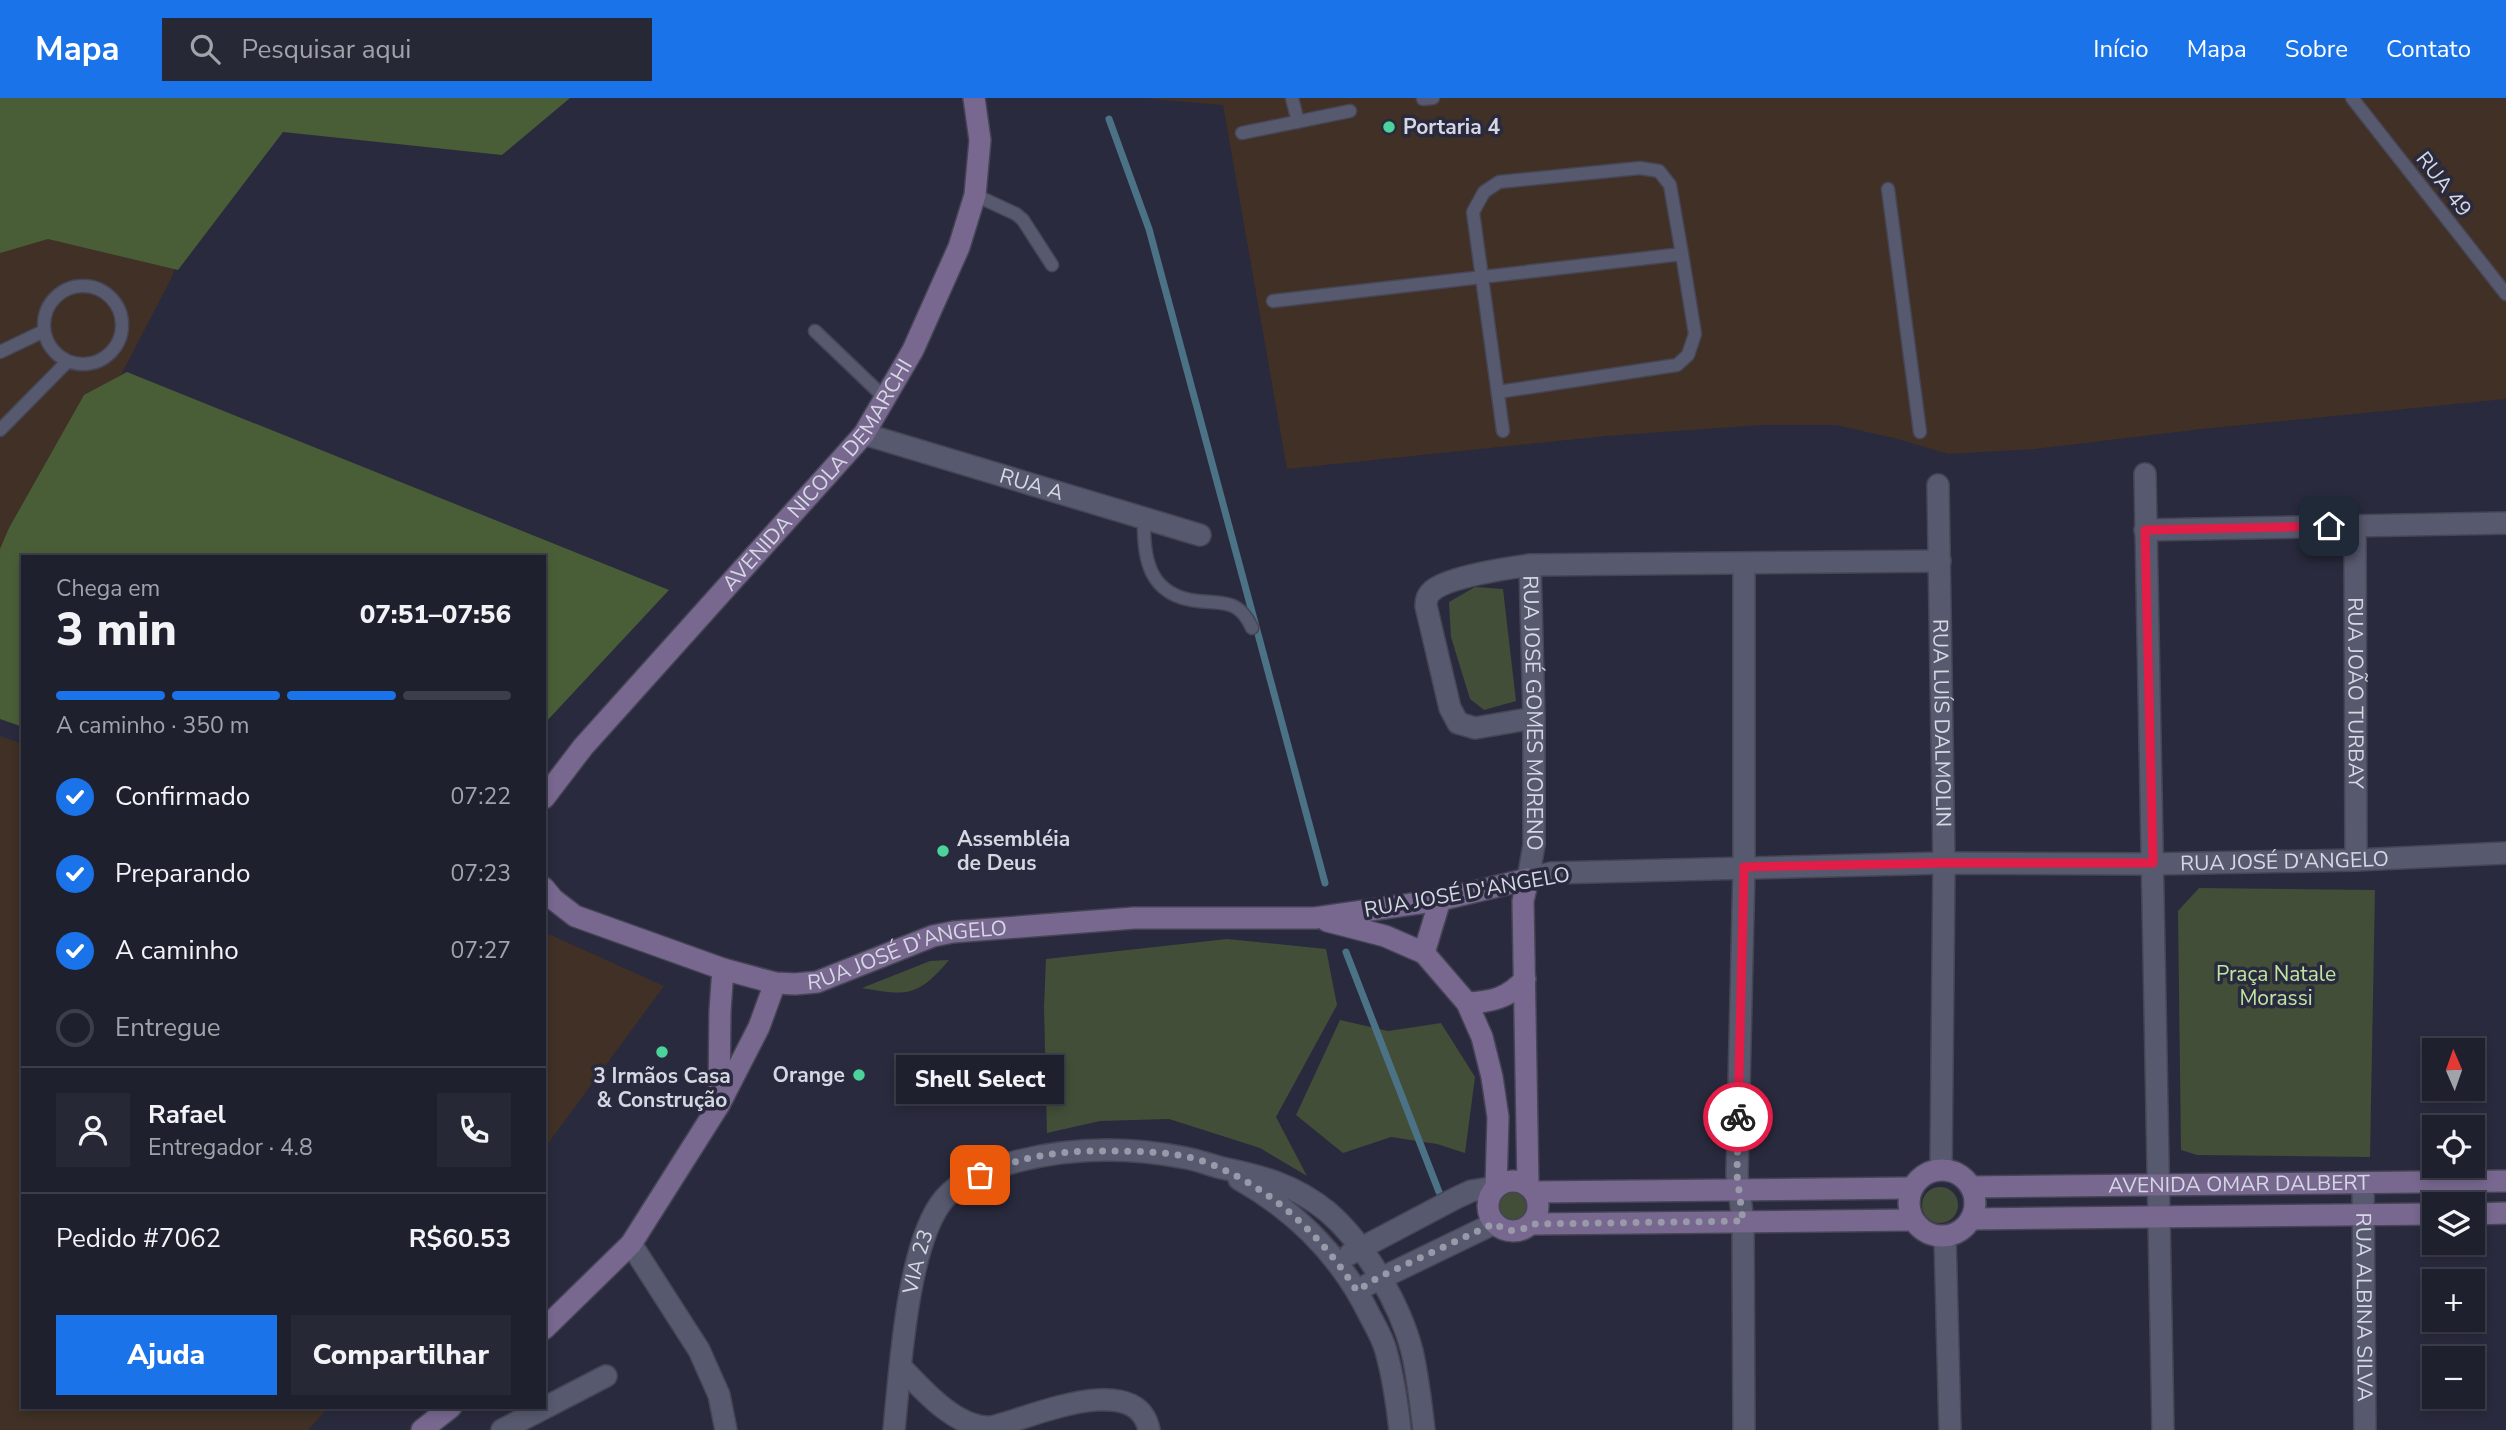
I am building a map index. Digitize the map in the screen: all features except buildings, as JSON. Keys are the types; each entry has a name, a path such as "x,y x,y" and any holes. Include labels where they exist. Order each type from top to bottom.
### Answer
{"street":[{"name":"AVENIDA NICOLA DEMARCHI","path":"546,795 583,747 864,434 913,350 959,247 975,195 980,140 974,98"},
{"name":"RUA A","path":"864,434 1199,535"},
{"path":"2145,474 2163,1430"},
{"name":"RUA LUÍS DALMOLIN","path":"1938,485 1944,863 1941,1170"},
{"path":"2145,530 2506,523"},
{"name":"RUA JOÃO TURBAY","path":"2355,525 2356,860"},
{"name":"RUA JOSÉ GOMES MORENO","path":"1531,1189 1523,901 1534,845 1530,565 1940,561"},
{"path":"1744,564 1744,867 1737,1175 1743,1221 1744,1430"},
{"path":"1530,565 1482,572 1435,588 1426,599 1426,606 1450,708 1458,723 1475,728 1534,718"},
{"name":"RUA JOSÉ D'ANGELO","path":"775,983 817,982 933,936 953,932 1133,918 1315,918 1440,900 1551,873 1944,863 2356,860 2506,853"},
{"path":"546,890 575,916 723,969 775,983 759,1027 719,1105 631,1244 546,1327"},
{"path":"1424,953 1440,900"},
{"path":"1315,918 1385,936 1424,953 1466,1003 1482,1037 1498,1117 1496,1187 1491,1194 1488,1209 1495,1223 1509,1231 1524,1229 1532,1224 1912,1220"},
{"path":"719,1105 723,969"},
{"path":"1466,1003 1502,998 1516,990 1525,979"},
{"name":"VIA 23","path":"894,1430 914,1270 929,1222 944,1199 962,1183 998,1167 1034,1157 1081,1150 1146,1151 1258,1175 1289,1187 1328,1213 1361,1248 1398,1314 1411,1348 1424,1430"},
{"name":"VIA 23","path":"1219,1167 1259,1190 1300,1220 1338,1261 1357,1291 1386,1348 1400,1430"},
{"path":"1941,1170 1958,1174 1971,1187 1975,1203 1972,1219 1960,1231 1945,1236 1925,1233 1912,1220 1908,1203 1912,1188 1924,1175 1941,1170"},
{"path":"1338,1261 1471,1191 1512,1181 1531,1189 1912,1188"},
{"name":"AVENIDA OMAR DALBERT","path":"1971,1187 2506,1181"},
{"name":"RUA ALBINA SILVA","path":"2363,1183 2365,1430"},
{"path":"1531,1189 1539,1208 1532,1224"},
{"path":"2485,1213 2506,1213"},
{"name":"AVENIDA OMAR DALBERT","path":"1972,1219 2422,1214"},
{"path":"1357,1291 1379,1277 1495,1223"},
{"path":"1945,1236 1950,1430"},
{"path":"631,1244 699,1350 719,1395 726,1430"},
{"path":"901,1367 937,1404 965,1421 985,1429 1086,1401 1107,1399 1126,1402 1139,1411 1148,1423 1149,1430"},
{"path":"546,1407 606,1376"},
{"path":"422,1430 449,1409"},
{"path":"429,1430 449,1409"},
{"path":"502,1430 542,1409"}],"lane":[{"path":"1292,98 1298,122"},
{"name":"RUA 49","path":"2352,98 2506,294"},
{"path":"1242,133 1350,111"},
{"path":"1498,392 1677,365 1688,355 1695,334 1670,185 1659,171 1640,168 1499,182 1484,192 1473,212 1503,431"},
{"path":"1888,189 1920,432"},
{"path":"975,195 1023,220 1052,265"},
{"path":"1273,301 1682,254"},
{"path":"74,287 98,289 116,305 121,317 122,329 113,351 92,363 79,364 57,354 49,345 44,331 47,310 63,292 74,287"},
{"path":"0,352 44,331"},
{"path":"816,331 885,398"},
{"path":"0,430 68,361"},
{"path":"1144,519 1143,549 1148,567 1161,586 1182,598 1231,604 1246,615 1252,628"}],"shaded area":[{"path":"0,98 216,98 173,275 28,555 21,555 0,608"},
{"path":"1142,98 2506,98 2506,399 2202,429 2035,449 1948,454 1836,425 1762,425 1606,436 1287,469 1223,105"},
{"path":"0,736 21,743 21,1409 327,1409 308,1430 0,1430"},
{"path":"546,933 664,986 546,1146"}],"green space":[{"path":"0,98 570,98 502,155 283,132 178,270 48,239 0,253"},
{"path":"127,372 669,590 546,722 546,555 21,555 21,726 0,719 0,549 9,528 84,395"},
{"path":"1475,587 1503,589 1516,701 1484,710 1470,699 1451,637 1449,602"},
{"name":"Praça Natale Morassi","path":"2199,888 2375,890 2370,1157 2197,1155 2181,1150 2178,911"},
{"path":"1227,939 1326,949 1337,1005 1276,1117 1307,1176 1260,1148 1169,1119 1100,1121 1047,1133 1044,1007 1046,959"},
{"path":"949,960 929,981 911,991 890,992 862,988 930,961"},
{"path":"1340,1020 1388,1031 1441,1023 1475,1077 1465,1153 1437,1144 1391,1137 1343,1153 1296,1115"},
{"path":"1940,1187 1953,1192 1958,1205 1953,1218 1940,1223 1927,1218 1922,1205 1927,1192"},
{"path":"1514,1188 1527,1193 1532,1206 1527,1219 1514,1224 1501,1219 1496,1206 1501,1193"}],"waterway":[{"path":"1109,119 1149,229 1325,883"},
{"path":"1346,952 1439,1192"}],"way so far":[{"path":"980,1175 1034,1157 1081,1150 1146,1151 1188,1158 1219,1167 1259,1190 1300,1220 1338,1261 1357,1291 1379,1277 1495,1223 1509,1231 1517,1231 1532,1224 1743,1221 1737,1175 1738,1117"}],"place":[{"name":"Portaria 4","path":"1389,127"},
{"name":"Assembléia de Deus","path":"943,851"},
{"name":"3 Irmãos Casa & Construção","path":"662,1052"},
{"name":"Orange","path":"859,1075"},
{"name":"Shell Select","path":"980,1175"}],"route":[{"path":"1738,1117 1744,867 2153,863 2145,530 2329,526"}]}
